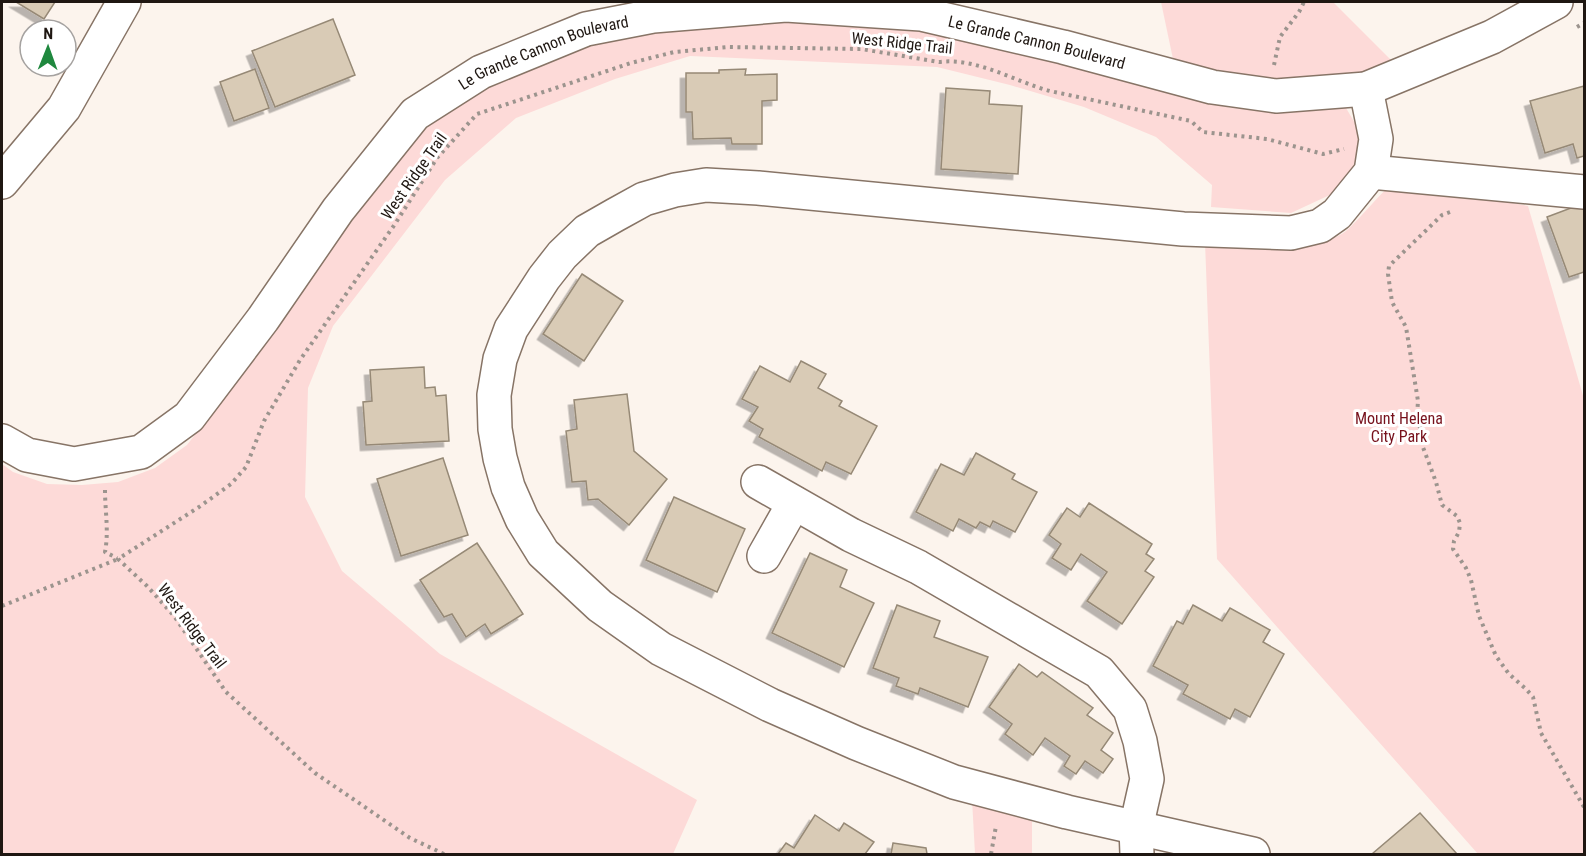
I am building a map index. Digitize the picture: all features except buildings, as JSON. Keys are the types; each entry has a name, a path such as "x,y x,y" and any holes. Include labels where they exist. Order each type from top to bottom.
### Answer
{"street":[{"path":"2,182 64,108 124,2"},
{"name":"Le Grande Cannon Boulevard","path":"2,441 27,455 74,464 141,452 189,417 263,319 338,210 415,114 481,72 586,29 653,16 786,5 921,14 1063,47 1212,87 1276,96 1366,89 1492,37 1544,4"},
{"path":"1253,855 1137,841 1067,812 954,782 856,743 770,705 661,649 600,606 543,553 522,519 508,487 495,429 494,395 500,359 511,329 544,278 562,255 587,231 644,199 675,190 706,185 1183,229 1291,233 1320,226 1337,214 1373,161 1377,139 1366,89"},
{"path":"1373,161 1469,180 1584,192"},
{"path":"758,482 851,535 918,567 1100,672 1130,709 1140,741 1147,778 1137,841"},
{"path":"764,556 794,503"}],"path":[{"path":"1276,96 1274,68 1280,38 1304,2"},
{"name":"West Ridge Trail","path":"444,855 410,838 315,773 297,757 226,692 174,616 118,559 231,484 246,467 264,421 300,360 395,224 437,158 477,114 631,63 674,52 729,47 861,49 939,62 951,60 1005,74 1050,91 1191,121 1203,132 1267,139 1323,153 1349,148 1373,161"},
{"path":"1469,180 1463,202 1442,215 1389,266 1392,302 1406,327 1418,401 1416,416 1421,432 1421,442 1442,505 1457,516 1460,523 1453,549 1471,580 1479,616 1496,656 1509,674 1533,697 1541,733 1584,807"},
{"path":"106,459 105,514 109,534 105,552 118,559"},
{"path":"2,606 118,559"}],"green space":[{"path":"1161,2 1333,2 1394,63 1360,75 1317,81 1237,77 1173,59"},
{"path":"718,16 842,17 1012,47 1231,108 1269,110 1323,105 1346,108 1362,135 1354,166 1334,193 1291,213 1211,207 1212,185 1156,137 1084,107 937,67 690,56 615,79 516,118 445,180 333,326 308,388 305,497 342,571 440,654 697,800 673,854 2,854 2,464 13,472 47,484 82,485 118,482 155,468 187,445 250,363 363,205 419,135 453,105 517,73 615,36"},
{"name":"Mount Helena City Park","path":"1395,181 1528,206 1584,399 1584,854 1478,854 1217,559 1205,242 1268,250 1314,245 1346,231"},
{"path":"972,799 1032,820 1032,854 975,854"}]}
